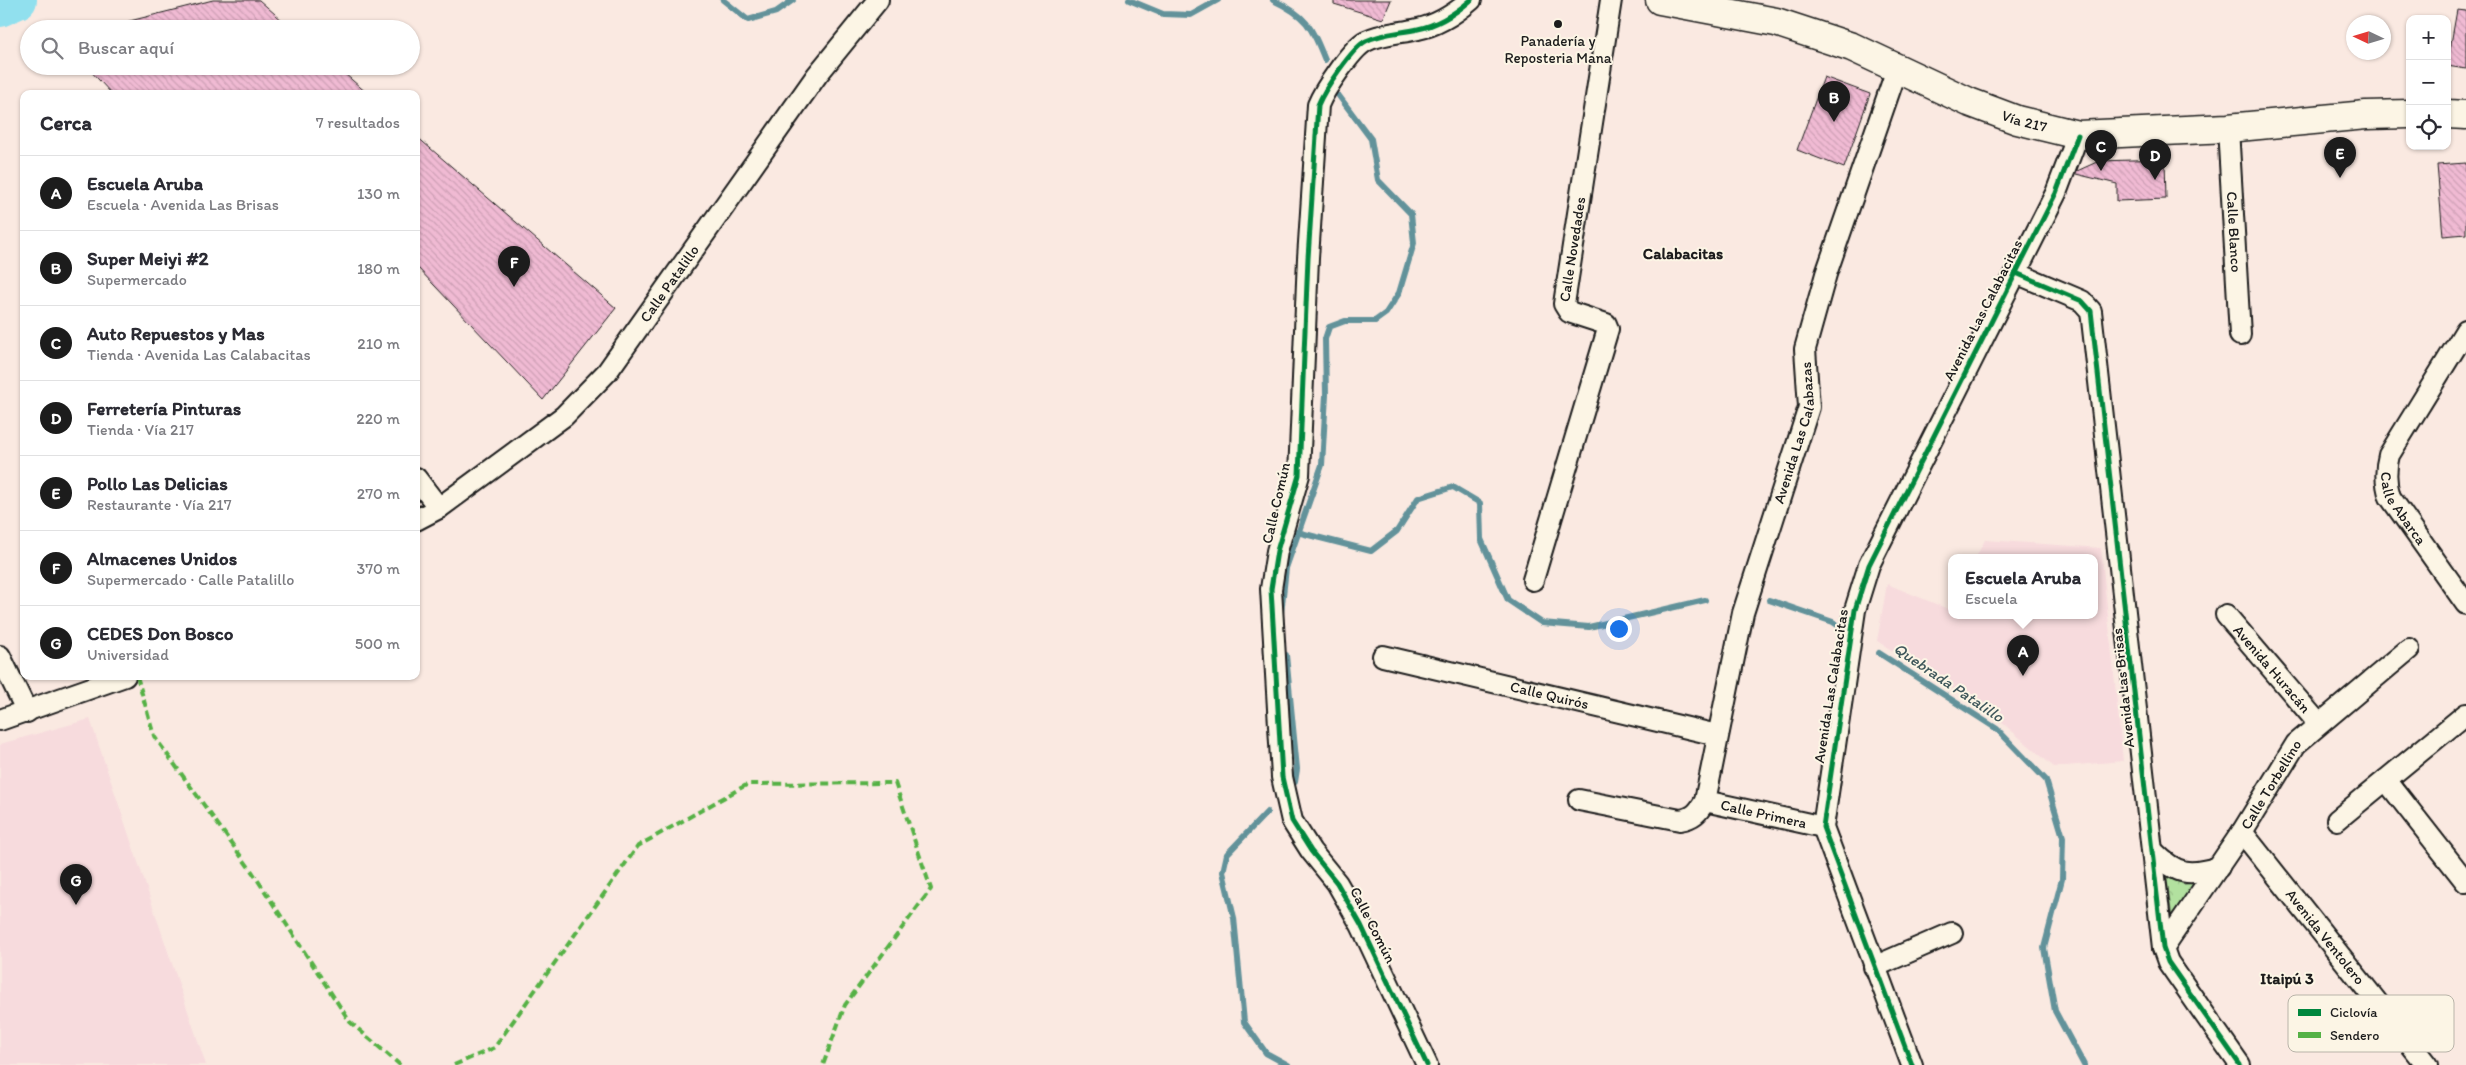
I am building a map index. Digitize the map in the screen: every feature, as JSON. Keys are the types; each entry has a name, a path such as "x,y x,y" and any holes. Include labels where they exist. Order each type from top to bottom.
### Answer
{"main road":[{"name":"Vía 217","path":"1660,0 1776,22 1852,46 1969,102 2017,120 2078,135 2228,128 2366,114 2406,114"},
{"path":"2451,114 2466,115"}],"street":[{"name":"Calle Patalillo","path":"420,518 439,508 564,416 607,372 817,75 878,0"},
{"name":"Calle Común","path":"1427,1065 1361,925 1337,883 1311,851 1292,821 1282,777 1271,589 1277,551 1299,475 1308,248 1318,105 1325,88 1364,42 1384,34 1420,29 1455,14 1471,0"},
{"name":"Calle Novedades","path":"1533,580 1608,330 1606,324 1568,312 1564,304 1611,0"},
{"name":"Avenida Las Calabazas","path":"1704,801 1743,613 1808,407 1805,349 1826,274 1897,69"},
{"name":"Calle Blanco","path":"2228,128 2240,335"},
{"name":"Avenida Las Calabacitas","path":"1912,1065 1874,968 1823,827 1855,610 1869,565 2056,193 2078,135"},
{"name":"Avenida Las Brisas","path":"2016,273 2082,301 2092,311 2154,852 2163,948 2168,962 2240,1065"},
{"name":"Calle Abarca","path":"2466,330 2389,455 2385,469 2390,497 2466,604"},
{"path":"420,483 439,508"},
{"name":"Avenida Huracán","path":"2226,615 2318,723"},
{"name":"Calle Torbellino","path":"2163,948 2242,832 2296,744 2318,723 2409,649"},
{"path":"0,656 27,712"},
{"name":"Calle Quirós","path":"1383,656 1717,735"},
{"path":"0,720 114,680"},
{"path":"2337,820 2466,714"},
{"path":"2386,780 2466,882"},
{"path":"1579,800 1680,820 1689,819 1698,813 1704,801"},
{"name":"Calle Primera","path":"1704,801 1823,827"},
{"name":"Avenida Ventolero","path":"2242,832 2371,995"},
{"path":"2154,852 2171,867 2188,873 2201,872 2219,866"},
{"path":"1874,968 1952,933"},
{"name":"Avenida Ventolero","path":"2416,1052 2426,1065"}],"shaded area":[{"path":"1985,540 2101,548 2123,761 2054,767 1987,710 1877,641 1887,584 1948,609 1948,619 2098,619 2098,554 1978,554"},
{"path":"90,719 206,1065 0,1065 0,744"}],"green space":[{"path":"2166,872 2183,884 2195,884 2173,926"}],"building":[{"path":"213,0 259,0 282,20 134,20"},
{"path":"1334,0 1391,0 1383,19 1334,4"},
{"path":"2457,10 2466,11 2466,69 2451,67 2451,44"},
{"path":"94,75 346,75 363,90 108,90"},
{"path":"1824,77 1870,94 1844,168 1797,150"},
{"path":"420,139 616,308 543,400 420,270"},
{"path":"2165,159 2166,199 2117,201 2117,184 2076,174 2077,171 2099,161"},
{"path":"2466,163 2466,234 2443,236 2437,165"}],"waterway":[{"path":"0,8 18,0"},
{"name":"Quebrada Patalillo","path":"723,0 748,20 776,12 793,0"},
{"name":"Quebrada Patalillo","path":"1129,0 1163,14 1191,15 1218,0"},
{"name":"Quebrada Patalillo","path":"1273,0 1301,17 1311,30 1325,60"},
{"name":"Quebrada Patalillo","path":"1281,614 1286,568 1322,465 1326,395 1325,339 1329,327 1345,321 1375,321 1386,313 1399,293 1414,243 1411,214 1378,180 1371,139 1339,96"},
{"name":"Quebrada Patalillo","path":"1297,532 1371,551 1397,531 1418,498 1453,487 1480,503 1481,539 1508,600 1542,623 1589,627 1705,600"},
{"name":"Quebrada Patalillo","path":"1769,600 1833,622 1848,632"},
{"name":"Quebrada Patalillo","path":"1879,653 1997,729 2046,780 2063,837 2062,879 2044,948 2055,1011 2084,1065"},
{"path":"1286,655 1297,769 1295,782"},
{"path":"1267,812 1227,854 1223,872 1234,918 1244,1022 1266,1053 1288,1065"}],"marked path":[{"path":"138,680 154,736 253,873 350,1022 400,1065"},
{"path":"454,1065 494,1048 638,846 748,784 895,783 931,889 845,1005 823,1065"}],"cycle path":[{"path":"1427,1065 1361,925 1337,883 1311,851 1292,821 1282,777 1271,589 1277,551 1299,475 1308,258 1318,105 1339,70 1360,45 1378,36 1433,25 1453,14 1471,0"},
{"path":"1912,1065 1823,827 1855,610 1869,565 2056,193 2078,135"},
{"path":"2016,273 2082,301 2091,311 2163,948 2168,962 2240,1065"}],"place":[{"name":"Panadería y Reposteria Mana","path":"1558,24"},
{"name":"Super Meiyi #2","path":"1834,122"},
{"name":"Auto Repuestos y Mas","path":"2101,171"},
{"name":"Pollo Las Delicias","path":"2340,178"},
{"name":"Ferretería Pinturas","path":"2155,180"},
{"name":"Almacenes Unidos","path":"514,287"},
{"name":"Escuela Aruba","path":"2023,676"},
{"name":"CEDES Don Bosco","path":"76,905"}],"district":[{"name":"Calabacitas","path":"1683,253"},
{"name":"Itaipú 3","path":"2287,978"}]}
